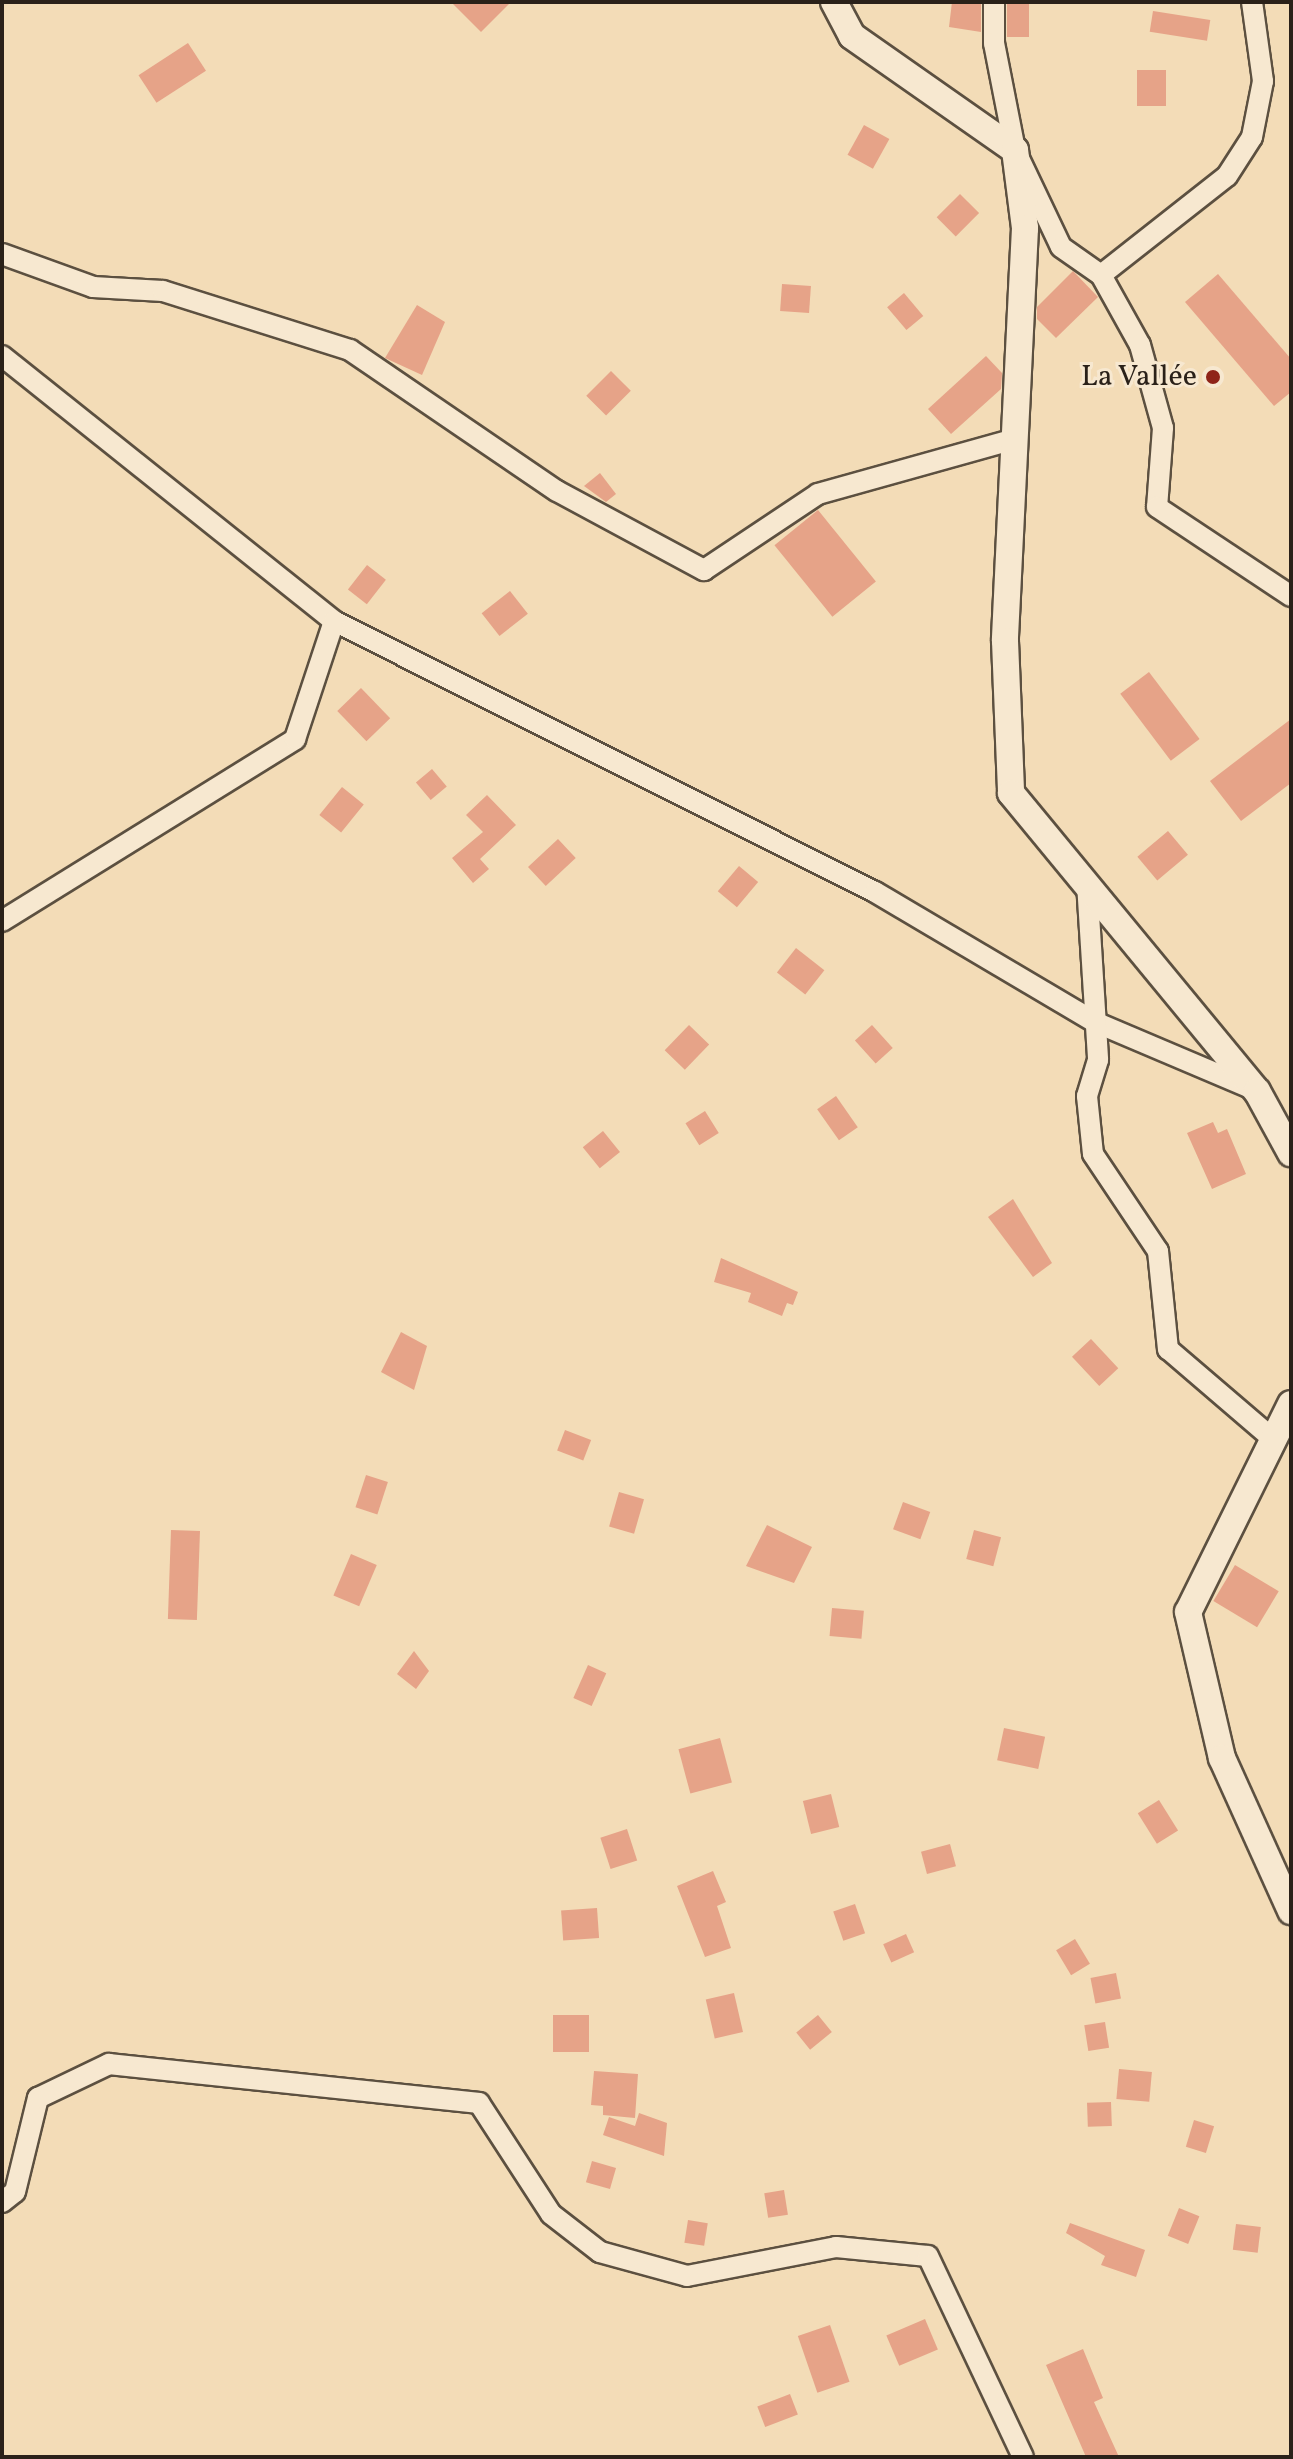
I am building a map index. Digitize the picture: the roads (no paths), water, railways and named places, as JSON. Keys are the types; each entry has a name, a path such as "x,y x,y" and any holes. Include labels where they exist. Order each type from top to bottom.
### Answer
{"street":[{"path":"834,2 852,36 1015,150 1061,247 1101,275 1140,345 1163,428 1157,507 1291,596"},
{"path":"994,2 994,43 1015,150 1025,228 1005,641 1011,793 1257,1091 1291,1153"},
{"path":"1101,275 1227,176 1252,137 1263,81 1252,2"},
{"path":"2,254 93,287 163,291 350,350 557,491 704,570 818,494 1015,439"},
{"path":"2,356 334,621 875,892 1095,1022 1257,1091"},
{"path":"2,921 295,739 334,621"},
{"path":"1087,883 1098,1060 1087,1096 1093,1154 1158,1251 1168,1349 1274,1440"},
{"path":"1291,1404 1188,1612 1222,1758 1291,1911"},
{"path":"2,2202 15,2192 38,2098 109,2064 479,2103 551,2214 600,2252 687,2276 836,2247 928,2256 1023,2457"}],"place":[{"name":"La Vallée","path":"1213,377"}]}
